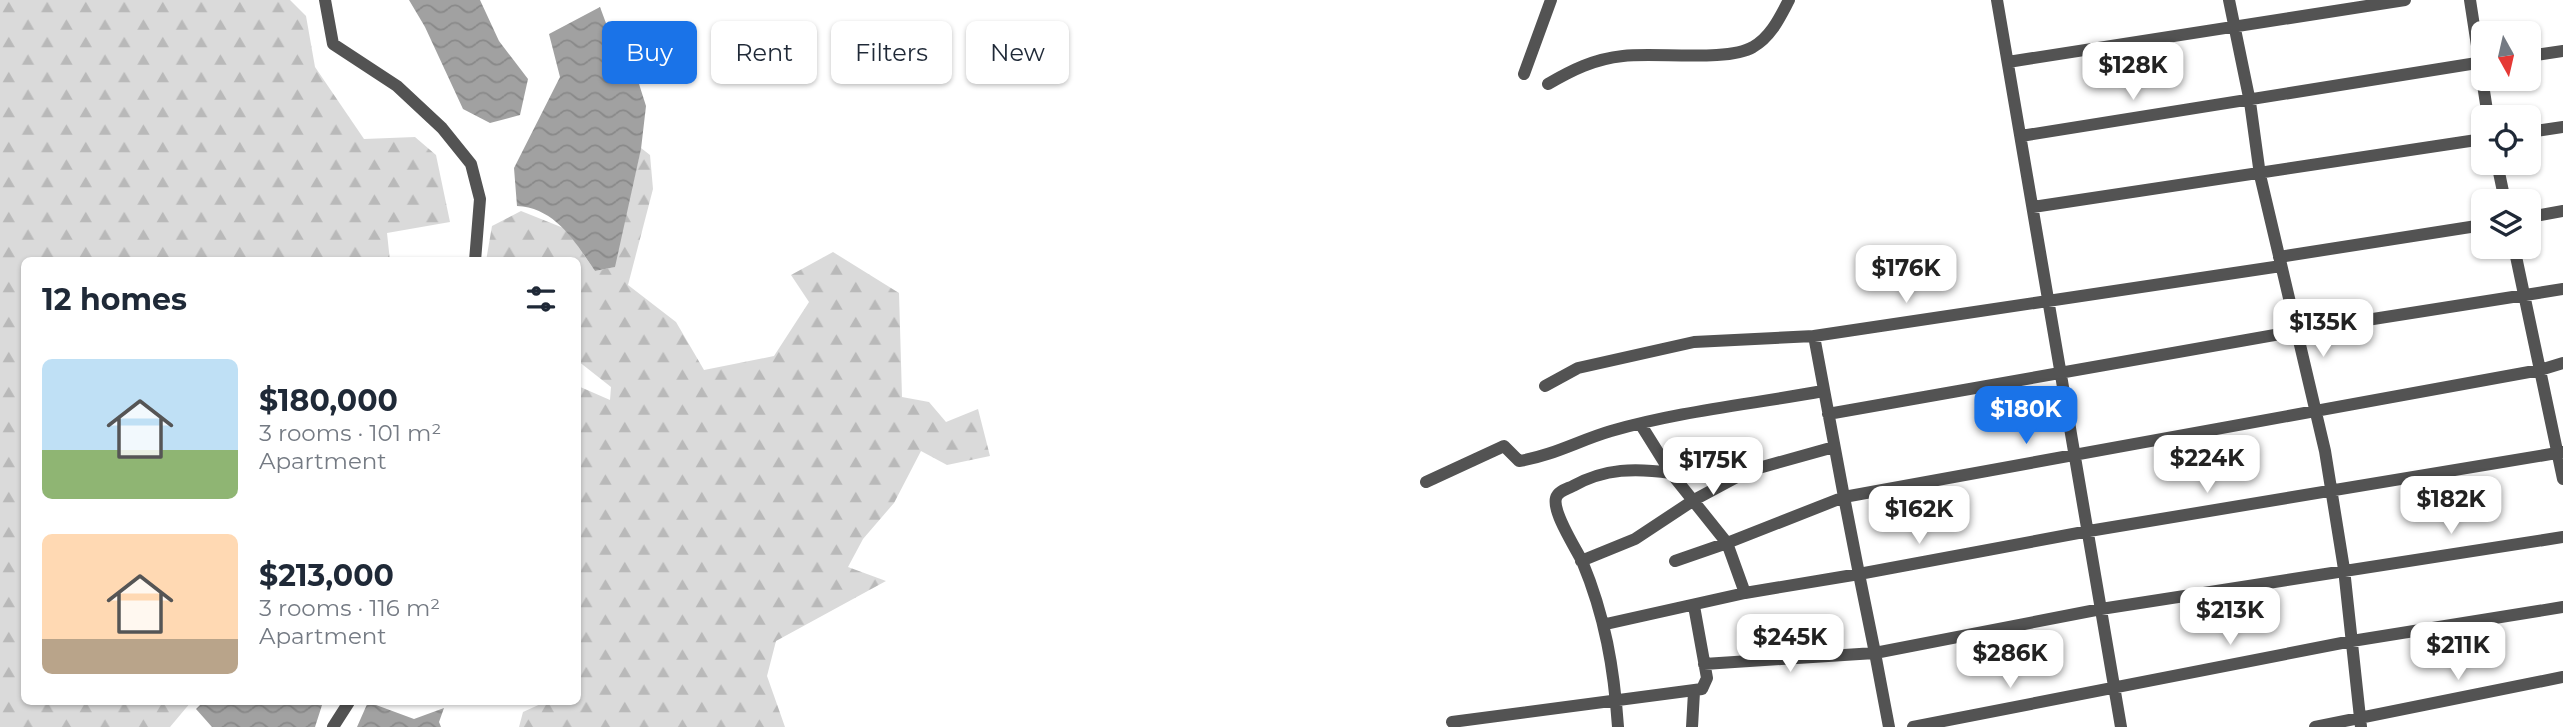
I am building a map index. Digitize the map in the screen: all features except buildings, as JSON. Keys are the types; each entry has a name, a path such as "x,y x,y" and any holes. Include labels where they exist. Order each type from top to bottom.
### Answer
{"street":[{"path":"325,0 333,44 397,86 442,128 471,164 480,200 475,257"},
{"path":"1524,74 1551,0"},
{"path":"1548,84 1587,63 1623,56 1752,49 1766,37 1789,0"},
{"path":"1997,0 2121,727"},
{"path":"2229,0 2250,102 2260,175 2318,410 2344,569 2360,723"},
{"path":"2008,62 2405,0"},
{"path":"2470,0 2474,21"},
{"path":"2541,54 2563,51"},
{"path":"2021,136 2250,102 2471,65"},
{"path":"2541,130 2563,127"},
{"path":"2033,208 2471,141"},
{"path":"2541,215 2563,211"},
{"path":"1545,386 1578,368 1694,342 1814,336 2049,300 2471,227"},
{"path":"2516,259 2561,453 2563,480"},
{"path":"1828,414 2061,375 2297,331 2563,289"},
{"path":"1814,336 1889,727"},
{"path":"1675,561 1727,544 1844,497 2540,370 2563,363"},
{"path":"1426,482 1504,446 1519,461 1544,457 1613,431 1686,413 1823,391"},
{"path":"1641,425 1671,472 1727,544 1745,593"},
{"path":"1581,561 1635,539 1694,500 1748,471 1834,447"},
{"path":"1606,624 1745,593 2089,531 2561,453"},
{"path":"1618,727 1606,624 1581,561 1558,514 1556,499 1559,493 1584,479 1615,470 1671,472"},
{"path":"1704,664 1875,653 2101,609 2344,569 2563,537"},
{"path":"1452,722 1694,692 1706,684 1694,606"},
{"path":"1913,727 2114,685 2352,641 2563,607"},
{"path":"2315,727 2360,723 2563,677"},
{"path":"1692,727 1694,692"},
{"path":"333,727 347,705"}],"green space":[{"path":"0,0 290,0 306,16 315,67 364,139 415,137 436,155 450,222 387,233 390,257 21,257 21,705 188,705 170,727 0,727"},
{"path":"641,148 650,155 653,189 628,285 676,322 704,370 774,356 809,302 791,275 833,252 899,293 902,397 929,402 946,422 978,409 990,456 947,465 921,451 894,503 863,539 848,567 886,581 776,641 767,676 785,727 519,727 523,712 538,705 581,705 581,387 610,400 611,387 581,363 581,257 487,257 492,226 521,211 566,229 595,271 614,267"}],"water":[{"path":"409,0 480,0 499,41 528,79 520,115 490,123 463,109 425,27"},
{"path":"600,7 605,21 602,21 602,84 639,84 646,106 641,149 615,267 595,271 572,238 554,220 531,208 517,206 514,168 560,77 549,34"},
{"path":"200,705 322,705 315,727 212,727 196,709"},
{"path":"367,705 376,705 414,719 444,708 439,722 441,727 357,727"}]}
